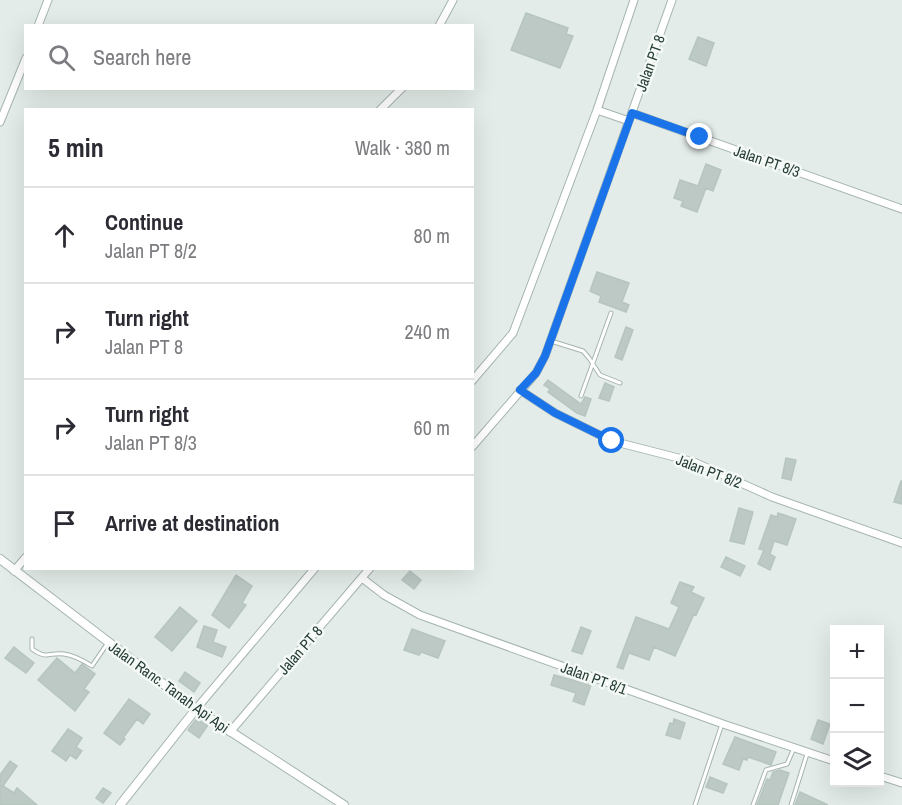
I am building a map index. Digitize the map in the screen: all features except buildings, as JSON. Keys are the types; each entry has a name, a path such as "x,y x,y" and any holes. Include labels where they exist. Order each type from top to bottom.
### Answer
{"street":[{"path":"39,24 48,0"},
{"path":"441,24 453,0"},
{"path":"474,379 513,333 597,110 634,0"},
{"name":"Jalan PT 8","path":"474,445 536,373 550,341 672,0"},
{"path":"0,123 24,62"},
{"path":"382,108 400,90"},
{"name":"Jalan PT 8/3","path":"597,110 621,118 631,117 902,209"},
{"name":"Jalan PT 8/2","path":"520,390 555,413 612,441 694,462 772,497 902,543"},
{"name":"Jalan Ranc. Tanah Api Api","path":"0,559 196,709 344,805"},
{"path":"14,571 24,559"},
{"path":"120,805 196,709 313,570"},
{"name":"Jalan PT 8","path":"230,732 368,570"},
{"name":"Jalan PT 8/1","path":"362,578 384,595 420,615 723,724 830,760"},
{"path":"884,778 902,783"}],"lane":[{"path":"580,396 611,313"},
{"path":"550,341 583,351 600,375 620,383"},
{"path":"32,639 32,649 40,655 65,654 92,666 108,643"},
{"path":"695,805 723,724"},
{"path":"753,805 766,770 773,766 786,764 795,747"},
{"path":"791,805 808,752"}],"route":[{"path":"612,441 555,413 520,390 536,373 545,356 632,113 700,137"}]}
